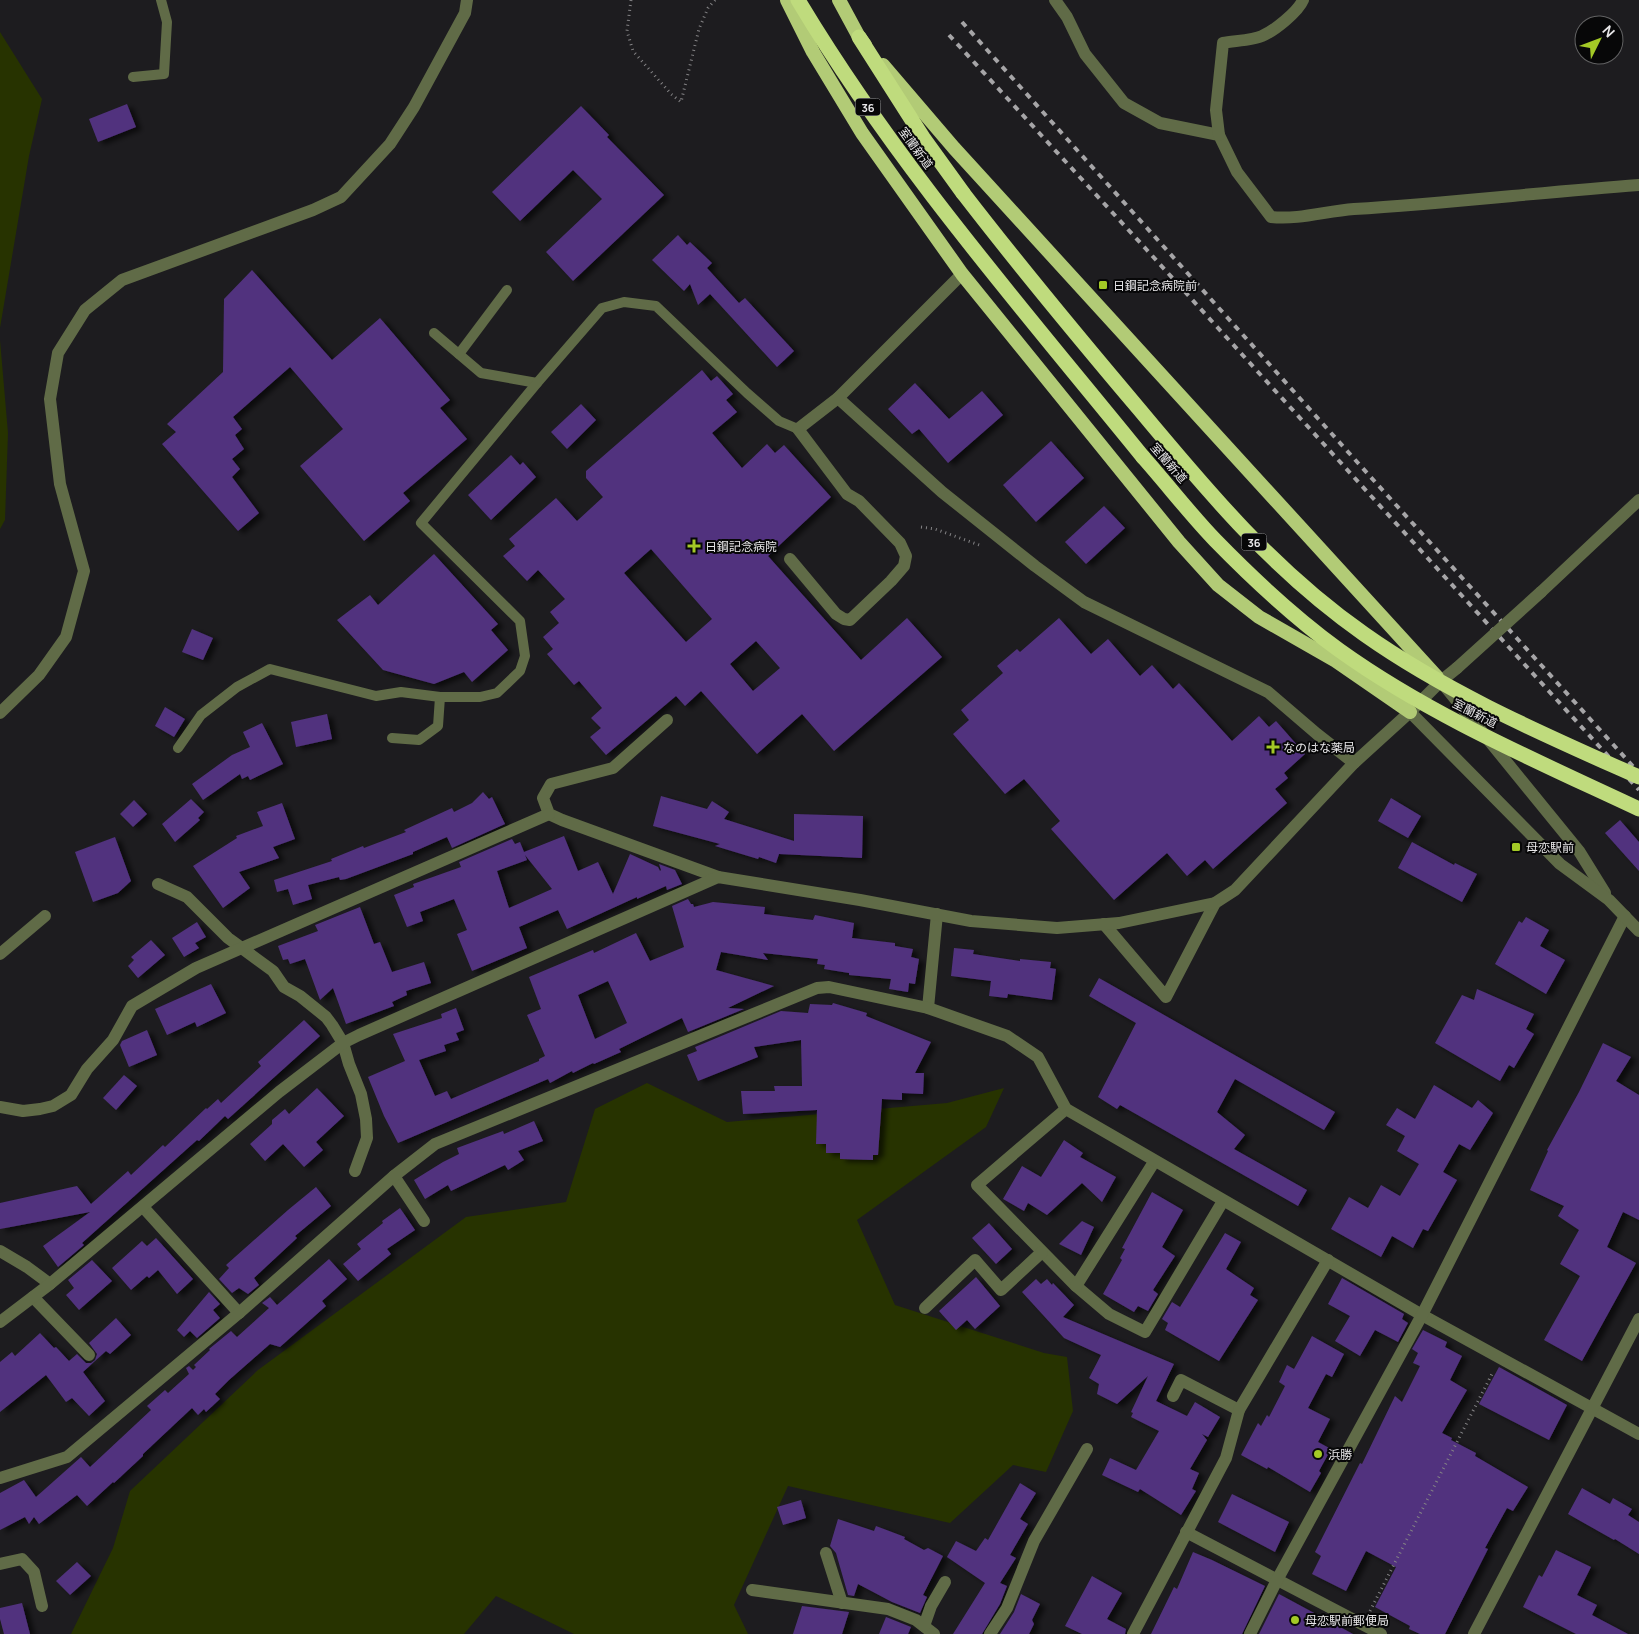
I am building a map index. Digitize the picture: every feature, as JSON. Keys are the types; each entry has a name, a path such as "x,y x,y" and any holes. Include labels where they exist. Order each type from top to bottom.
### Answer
{"highway":[{"path":"787,0 813,52 862,133 962,274 1179,542 1218,585 1259,617 1336,661 1410,712"},
{"name":"室蘭新道","path":"798,0 864,101 943,209 995,275 1143,457 1214,539 1266,590 1338,649 1391,685 1456,721 1639,809"},
{"name":"36","path":"839,0 859,38"},
{"path":"859,38 954,148 1441,681"},
{"name":"室蘭新道","path":"859,38 924,139 963,194 1056,311 1211,495 1256,543 1304,587 1363,634 1401,660 1482,705 1639,777"}],"street":[{"path":"0,713 39,675 66,637 84,571 60,484 50,399 58,353 84,310 122,280 313,210 340,196 390,144 414,107 465,13 467,0"},
{"path":"1055,0 1067,17 1086,54 1124,103 1160,123 1219,134"},
{"path":"1303,0 1301,5 1280,25 1261,37 1223,43 1216,110 1219,134 1237,172 1271,217 1287,219 1346,210 1439,204 1569,190 1639,185"},
{"path":"790,559 836,614 850,620 904,566 906,556 900,543 859,502 847,494 798,429 838,398 962,274"},
{"path":"838,398 942,492 1035,566 1084,602 1268,692 1354,764"},
{"path":"667,720 613,768 551,784 543,798 549,814 571,824 718,877 971,921 1057,928 1119,923 1215,903 1235,890 1354,764 1441,681 1541,592 1639,500"},
{"path":"1441,681 1579,851 1609,900"},
{"path":"1410,712 1560,864 1609,900 1639,931"},
{"path":"0,1107 23,1110 40,1109 54,1106 71,1094 88,1069 113,1040 132,1006 196,968 549,814"},
{"path":"0,1322 50,1284 279,1092 344,1043 718,877"},
{"path":"158,884 187,897 228,938 273,971 284,987 300,996 326,1017 344,1043 349,1064 361,1094 366,1119 366,1138 355,1171"},
{"path":"1104,924 1166,997 1215,903"},
{"path":"928,1008 937,914"},
{"path":"0,954 45,916"},
{"path":"1250,1634 1277,1580 1422,1315 1625,916"},
{"path":"0,1478 67,1457 239,1313 394,1176 435,1144 817,988 829,987 928,1008 1008,1036 1038,1057 1066,1109 1154,1162 1422,1315 1639,1434"},
{"path":"1066,1109 977,1186 1076,1286 1109,1314 1145,1332 1224,1201"},
{"path":"1076,1286 1154,1162"},
{"path":"394,1176 424,1221"},
{"path":"143,1207 239,1313"},
{"path":"0,1251 27,1267 50,1284"},
{"path":"925,1308 975,1260 1001,1290 1042,1252"},
{"path":"1133,1634 1226,1458 1239,1410 1328,1260"},
{"path":"33,1297 89,1355"},
{"path":"1474,1634 1639,1319"},
{"path":"1173,1396 1181,1380 1239,1410"},
{"path":"990,1634 1007,1608 1034,1540 1087,1449"},
{"path":"1186,1532 1381,1634"},
{"path":"826,1553 842,1603"},
{"path":"0,1564 22,1559 34,1572 42,1606"},
{"path":"929,1630 931,1606 945,1582"},
{"path":"752,1590 888,1609 916,1620 929,1630"}],"lane":[{"path":"133,77 164,74 167,22 161,0"},
{"path":"459,354 507,290"},
{"path":"178,748 201,715 237,686 270,669 376,696 401,692 440,697 480,697 497,693 520,671 525,656 520,621 421,523 602,308 624,302 656,306 779,421 798,429"},
{"path":"434,333 481,373 537,383"},
{"path":"392,738 420,740 438,726 440,697"}],"path":[{"path":"631,0 626,31 633,50 671,94 681,102 699,29 708,8 715,0"},
{"path":"921,527 935,529 989,549"},
{"path":"1363,1625 1500,1358"}],"green space":[{"path":"0,32 42,99 29,156 0,328"},
{"path":"0,340 8,433 5,520 0,529"},
{"path":"647,1083 727,1122 947,1103 1004,1088 986,1127 857,1220 895,1305 1044,1353 1067,1357 1073,1411 1046,1472 1013,1465 950,1523 788,1486 734,1605 748,1634 574,1634 496,1596 464,1634 71,1634 113,1548 130,1491 258,1370 466,1217 566,1202 595,1109"}],"building":[{"path":"127,104 136,127 98,142 89,119"},
{"path":"581,106 609,135 607,137 664,195 573,281 546,252 602,199 573,170 520,221 492,192"},
{"path":"678,235 687,245 690,242 712,263 707,268 739,303 745,298 794,351 777,367 710,294 698,305 690,284 684,291 652,260"},
{"path":"252,270 332,360 380,318 450,400 440,408 467,439 403,493 410,501 364,541 300,466 343,429 290,367 233,417 242,429 235,435 244,449 232,459 240,469 232,477 259,513 238,531 162,444 176,432 167,424 223,372 224,299"},
{"path":"702,370 711,381 717,376 733,394 726,400 737,412 712,433 742,468 767,444 775,453 784,445 831,497 768,556 861,660 907,618 942,657 834,751 802,714 757,754 701,691 685,706 676,696 606,755 590,737 601,728 591,718 602,708 579,681 574,685 547,654 553,649 543,637 559,623 550,612 565,599 538,570 527,581 503,556 515,546 509,539 556,498 577,521 603,497 586,478 586,471","holes":["651,549 712,619 686,642 624,573","756,641 780,668 753,691 730,664"]},
{"path":"915,383 949,419 982,391 1003,415 948,463 919,429 912,434 888,409"},
{"path":"581,404 596,420 567,449 551,432"},
{"path":"1051,441 1084,478 1036,522 1003,485"},
{"path":"511,455 520,465 523,462 536,477 491,520 468,495"},
{"path":"1104,506 1125,528 1086,564 1065,542"},
{"path":"434,554 498,624 491,630 508,650 472,682 464,672 434,684 383,670 337,620 370,595 378,605"},
{"path":"1059,618 1091,654 1108,639 1140,676 1152,665 1173,689 1179,683 1232,741 1259,716 1269,727 1276,721 1305,754 1284,773 1288,778 1275,789 1287,803 1213,869 1205,860 1187,876 1167,853 1114,900 1051,829 1060,821 1024,779 1005,794 953,734 969,720 961,710 1003,673 997,666 1017,649 1020,652"},
{"path":"192,629 213,638 203,660 182,652"},
{"path":"165,707 185,719 174,737 155,726"},
{"path":"327,714 332,739 296,747 291,722"},
{"path":"262,723 283,764 250,780 248,776 242,779 240,774 203,800 192,784 232,755 250,747 243,732"},
{"path":"483,792 489,799 492,797 505,824 452,848 447,837 413,852 413,854 346,879 340,880 339,877 308,885 312,899 293,905 288,889 277,892 274,880 332,861 331,859 363,846 364,848 406,832 404,830 452,808 454,812 472,803"},
{"path":"661,796 707,809 712,801 729,812 724,819 794,841 794,814 863,816 862,858 779,854 776,863 715,846 720,844 653,826"},
{"path":"1391,798 1421,816 1408,838 1378,821"},
{"path":"191,799 204,812 198,818 200,820 175,842 162,824"},
{"path":"134,800 147,814 133,827 120,814"},
{"path":"282,803 295,839 273,847 279,858 239,872 250,888 223,908 193,866 237,838 236,836 263,826 257,812"},
{"path":"1620,820 1639,842 1639,871 1605,833"},
{"path":"564,836 578,871 598,862 613,894 630,854 658,867 660,871 659,864 675,870 682,884 667,890 666,886 637,899 637,897 567,929 558,910 519,927 527,948 472,971 457,934 467,930 454,899 420,912 423,921 407,927 394,895 414,887 413,884 461,867 459,862 512,839 515,844 520,842 524,852","holes":["525,855 552,889 509,908 497,871 527,860"]},
{"path":"115,837 131,881 118,893 93,902 75,852"},
{"path":"1412,842 1454,865 1455,863 1477,874 1462,902 1398,868"},
{"path":"688,899 694,907 713,902 765,907 764,914 813,920 815,915 854,923 852,938 895,943 895,946 913,949 911,957 919,959 915,984 909,983 908,992 889,989 891,979 849,975 849,973 824,969 825,965 817,964 818,959 763,953 768,960 721,952 716,970 774,986 728,1008 744,1009 688,1032 682,1018 619,1049 621,1052 594,1064 573,1073 572,1071 550,1083 548,1079 398,1143 384,1116 368,1077 405,1061 393,1034 442,1018 441,1014 456,1008 464,1030 456,1033 459,1040 444,1045 446,1051 419,1060 435,1096 447,1091 451,1099 539,1061 539,1059 545,1056 527,1015 541,1009 529,977 593,950 594,953 636,933 650,961 684,947 672,906","holes":["608,981 627,1023 595,1039 578,995"]},
{"path":"360,907 374,944 380,942 392,972 424,962 431,983 406,991 407,995 392,1002 394,1006 346,1024 333,988 320,1000 305,959 290,964 288,959 283,960 278,946 318,931 315,925"},
{"path":"1526,917 1549,930 1540,946 1565,960 1546,994 1495,964 1519,921 1522,923"},
{"path":"197,922 206,937 195,943 199,948 184,957 172,938"},
{"path":"151,940 165,955 138,978 128,966 134,960 131,957"},
{"path":"954,948 974,950 973,954 1020,961 1020,959 1051,962 1050,968 1056,969 1052,1000 1008,994 1007,998 989,996 991,981 951,976"},
{"path":"1099,978 1335,1112 1324,1130 1235,1079 1217,1112 1245,1135 1234,1149 1307,1190 1298,1206 1120,1105 1117,1109 1098,1097 1136,1023 1089,996"},
{"path":"211,984 226,1013 197,1027 195,1022 167,1035 155,1009"},
{"path":"1477,989 1534,1014 1526,1029 1534,1034 1514,1068 1509,1065 1500,1081 1435,1043 1462,995 1474,1000"},
{"path":"833,1003 867,1013 866,1016 931,1042 915,1073 924,1073 923,1094 902,1093 902,1100 882,1099 878,1155 873,1155 873,1160 840,1159 840,1153 826,1153 826,1144 816,1144 817,1110 743,1114 741,1091 775,1091 774,1086 802,1086 801,1040 754,1047 758,1057 698,1081 687,1055 697,1051 695,1047 781,1011 808,1013 810,1004 832,1005"},
{"path":"304,1020 320,1036 228,1119 225,1116 199,1141 197,1140 82,1243 84,1245 58,1267 43,1246 90,1212 0,1229 0,1203 77,1186 91,1204 128,1171 131,1175 163,1145 165,1147 206,1108 218,1099 221,1103 261,1066 258,1062"},
{"path":"147,1030 157,1055 129,1067 120,1045 122,1041"},
{"path":"1603,1043 1631,1057 1616,1081 1639,1095 1639,1220 1623,1212 1607,1247 1636,1263 1582,1361 1544,1340 1580,1276 1560,1264 1579,1230 1558,1216 1564,1206 1530,1190 1547,1150"},
{"path":"124,1075 137,1086 116,1110 103,1098"},
{"path":"1434,1085 1472,1108 1478,1100 1493,1113 1470,1150 1459,1144 1443,1172 1457,1180 1428,1231 1423,1229 1413,1248 1392,1236 1381,1257 1331,1229 1349,1197 1368,1208 1381,1185 1400,1196 1419,1164 1397,1151 1405,1136 1386,1125 1397,1108 1415,1119"},
{"path":"317,1088 344,1116 316,1142 323,1150 304,1167 283,1144 265,1161 250,1144 285,1109 289,1114"},
{"path":"534,1121 543,1141 518,1151 524,1160 508,1170 505,1165 451,1191 448,1185 425,1199 414,1180 459,1154 457,1148 503,1131 504,1134"},
{"path":"1064,1140 1083,1153 1080,1157 1116,1177 1102,1202 1082,1183 1047,1215 1028,1203 1024,1211 1003,1199 1022,1166 1041,1177"},
{"path":"316,1187 331,1206 295,1236 297,1238 254,1278 259,1285 248,1294 239,1288 232,1293 219,1279 229,1268 226,1265"},
{"path":"1152,1192 1183,1210 1162,1247 1175,1256 1153,1290 1158,1294 1148,1311 1138,1306 1134,1312 1103,1294 1122,1260 1120,1258 1125,1249 1122,1248"},
{"path":"400,1208 415,1230 387,1249 391,1254 358,1281 343,1264 361,1249 357,1244 383,1223 382,1221"},
{"path":"1082,1221 1094,1227 1081,1255 1059,1244"},
{"path":"989,1223 1012,1249 996,1264 972,1238"},
{"path":"1225,1233 1241,1242 1226,1269 1254,1288 1250,1295 1258,1300 1219,1361 1165,1330 1168,1323 1162,1319 1172,1302 1180,1307"},
{"path":"156,1238 193,1279 177,1294 158,1270 149,1278 147,1276 131,1290 112,1268 142,1241 147,1246"},
{"path":"329,1259 347,1279 322,1301 326,1306 280,1347 270,1344 229,1380 215,1394 220,1399 206,1412 204,1409 198,1415 192,1408 143,1456 87,1506 77,1495 39,1524 34,1517 29,1524 25,1517 0,1530 0,1493 24,1480 36,1497 81,1457 90,1467 151,1410 147,1406 165,1390 168,1393 189,1374 186,1368 189,1366 193,1370 196,1367 194,1365 209,1349 231,1331 237,1337 269,1308 262,1303 270,1297 277,1305"},
{"path":"92,1260 112,1281 79,1310 66,1295 74,1288 68,1280"},
{"path":"976,1277 1000,1306 975,1329 967,1320 956,1330 939,1311"},
{"path":"1342,1278 1404,1314 1402,1319 1408,1323 1398,1342 1375,1330 1360,1356 1335,1341 1350,1316 1328,1304"},
{"path":"1036,1279 1041,1284 1047,1279 1052,1285 1053,1283 1074,1305 1063,1317 1174,1364 1156,1401 1187,1416 1195,1402 1220,1417 1208,1437 1202,1434 1207,1440 1190,1469 1199,1473 1192,1489 1196,1491 1181,1515 1140,1489 1138,1492 1102,1475 1110,1458 1136,1470 1159,1431 1131,1417 1133,1413 1131,1412 1148,1376 1117,1404 1097,1394 1099,1384 1089,1378 1101,1355 1064,1338 1022,1292"},
{"path":"209,1292 220,1304 213,1310 220,1318 197,1338 190,1331 184,1337 177,1330"},
{"path":"116,1318 131,1335 110,1354 106,1351 83,1372 105,1401 89,1416 72,1398 66,1402 46,1375 0,1412 0,1362 12,1352 15,1356 40,1333 69,1361 77,1354 86,1363 91,1363 95,1360 97,1354 89,1343"},
{"path":"1423,1330 1447,1342 1445,1347 1462,1356 1450,1380 1467,1390 1442,1433 1476,1453 1475,1456 1528,1487 1513,1511 1507,1508 1485,1548 1488,1549 1445,1634 1420,1634 1409,1629 1410,1626 1375,1607 1396,1567 1366,1551 1346,1591 1312,1574 1321,1556 1315,1552 1360,1463 1362,1464 1395,1396 1402,1402 1420,1366 1413,1363 1418,1353 1412,1349"},
{"path":"1312,1336 1344,1354 1332,1377 1326,1374 1308,1408 1330,1419 1318,1442 1331,1449 1319,1471 1321,1473 1310,1492 1268,1467 1267,1469 1241,1455 1258,1423 1261,1426 1267,1415 1269,1417 1285,1386 1279,1382 1287,1365 1294,1369"},
{"path":"1499,1367 1567,1405 1549,1440 1479,1404"},
{"path":"1020,1483 1036,1493 1020,1519 1028,1524 1010,1555 1016,1558 1000,1583 1007,1586 1000,1604 982,1634 953,1634 985,1583 947,1557 956,1541 976,1551 985,1538 988,1540"},
{"path":"1582,1488 1610,1504 1613,1498 1632,1509 1628,1515 1639,1522 1639,1554 1568,1514"},
{"path":"1232,1494 1289,1522 1275,1552 1218,1522"},
{"path":"801,1500 806,1518 783,1525 777,1507"},
{"path":"838,1519 874,1531 876,1526 905,1537 904,1539 924,1550 928,1548 943,1556 923,1595 927,1597 920,1613 892,1602 858,1584 854,1596 848,1595 836,1553 830,1546"},
{"path":"1556,1550 1591,1567 1577,1595 1597,1605 1592,1615 1628,1634 1576,1634 1523,1607 1539,1575 1542,1577"},
{"path":"1193,1552 1265,1586 1242,1634 1151,1634 1174,1587 1177,1589"},
{"path":"77,1562 91,1576 70,1595 56,1581"},
{"path":"1092,1576 1122,1593 1107,1619 1126,1629 1125,1634 1082,1634 1065,1626"},
{"path":"1021,1594 1040,1604 1032,1620 1034,1624 1029,1634 1000,1634 1014,1612"},
{"path":"1279,1594 1353,1634 1259,1634"},
{"path":"22,1603 30,1634 4,1634 0,1619 0,1608"},
{"path":"802,1606 849,1612 842,1634 793,1634"},
{"path":"886,1617 911,1627 908,1634 879,1634"}],"railway":[{"path":"962,22 1639,773"},
{"path":"949,35 1639,790"}],"place":[{"name":"日鋼記念病院前","path":"1103,285"},
{"name":"日鋼記念病院","path":"694,546"},
{"name":"なのはな薬局","path":"1273,747"},
{"name":"母恋駅前","path":"1516,847"},
{"name":"浜勝","path":"1318,1454"},
{"name":"母恋駅前郵便局","path":"1295,1620"}]}
